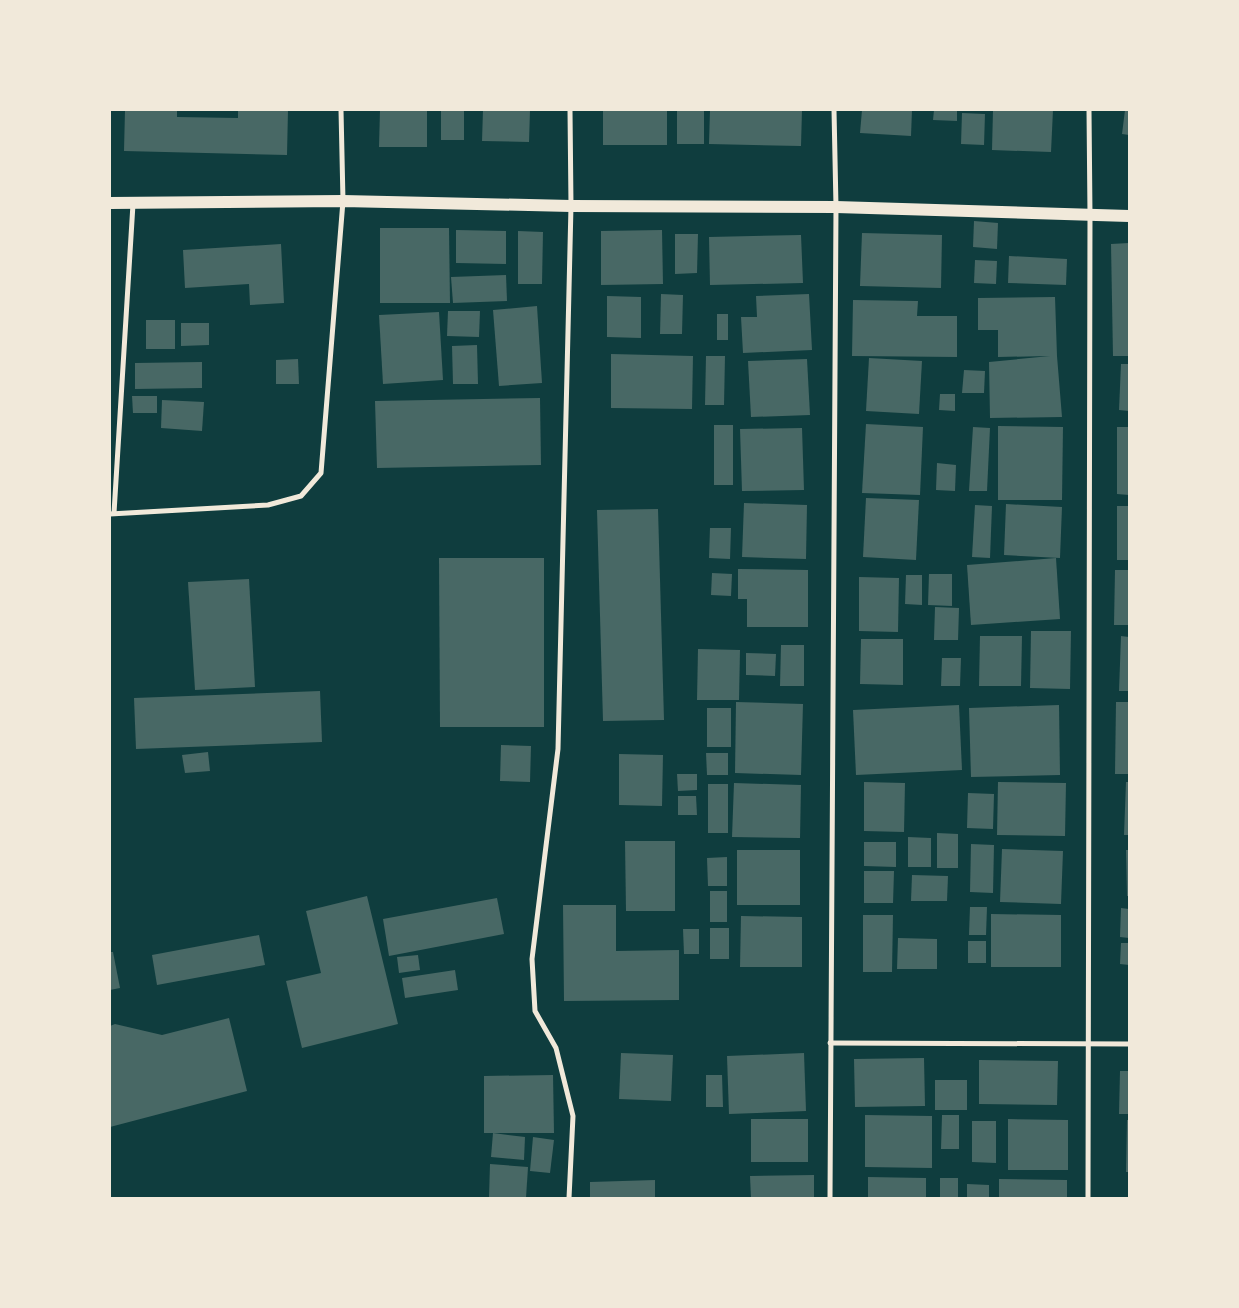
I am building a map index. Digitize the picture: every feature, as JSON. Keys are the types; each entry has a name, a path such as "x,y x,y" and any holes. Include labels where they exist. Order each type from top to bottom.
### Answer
{"main road":[{"path":"110,202 343,201 571,206 836,207 1129,216"}],"street":[{"path":"133,203 112,514 268,505 301,496 321,473 343,201 341,110"},
{"path":"569,1198 573,1116 556,1048 535,1011 532,959 558,749 571,206 570,110"},
{"path":"830,1198 836,207 834,110"},
{"path":"1088,1198 1089,110"},
{"path":"830,1043 1129,1044"}],"building":[{"path":"125,110 177,110 177,117 238,118 238,110 288,110 287,155 124,151"},
{"path":"380,110 427,110 427,147 379,147"},
{"path":"441,110 464,110 464,140 441,140"},
{"path":"483,110 530,110 529,142 482,141"},
{"path":"603,110 667,110 667,145 603,145"},
{"path":"677,110 704,110 704,144 677,144"},
{"path":"710,110 802,110 801,146 709,144"},
{"path":"862,110 912,110 911,136 860,133"},
{"path":"934,110 957,110 957,121 933,120"},
{"path":"993,110 1053,110 1051,152 992,150"},
{"path":"1125,110 1129,110 1129,135 1122,134"},
{"path":"962,113 985,114 984,145 961,144"},
{"path":"974,221 998,223 997,249 973,247"},
{"path":"380,228 449,228 450,303 380,303"},
{"path":"456,230 506,231 506,264 456,263"},
{"path":"662,230 663,284 601,285 601,231"},
{"path":"518,231 543,232 542,284 518,284"},
{"path":"862,233 942,235 941,288 860,286"},
{"path":"675,234 698,234 697,273 675,274"},
{"path":"801,235 803,283 710,285 709,237"},
{"path":"1129,243 1129,356 1113,356 1111,244"},
{"path":"281,244 284,303 250,305 249,284 185,288 183,250"},
{"path":"1009,256 1067,259 1066,285 1008,283"},
{"path":"975,260 997,261 996,284 974,283"},
{"path":"506,275 507,301 453,303 451,277"},
{"path":"661,294 683,295 682,334 660,334"},
{"path":"809,294 812,350 743,353 741,317 757,317 756,296"},
{"path":"607,296 641,297 641,338 607,337"},
{"path":"1055,297 1062,417 990,418 989,362 1050,356 998,357 998,330 978,330 978,298"},
{"path":"853,300 918,301 917,316 957,316 957,357 852,356"},
{"path":"537,306 542,383 499,386 493,310"},
{"path":"448,311 480,311 479,337 447,336"},
{"path":"439,312 443,380 383,384 379,315"},
{"path":"717,314 728,314 728,340 717,340"},
{"path":"146,320 175,320 175,349 146,349"},
{"path":"181,323 209,323 209,345 181,346"},
{"path":"477,345 478,384 453,384 452,346"},
{"path":"611,354 693,356 692,409 611,408"},
{"path":"706,356 725,356 724,405 705,405"},
{"path":"869,358 922,361 919,414 866,411"},
{"path":"298,359 299,384 276,384 276,360"},
{"path":"807,359 810,415 751,417 748,361"},
{"path":"202,362 202,388 135,389 135,363"},
{"path":"1121,364 1129,364 1129,411 1119,410"},
{"path":"964,370 985,371 984,393 962,393"},
{"path":"940,394 955,394 955,411 939,410"},
{"path":"132,396 157,396 157,413 133,413"},
{"path":"540,398 541,465 377,468 375,401"},
{"path":"162,400 204,402 202,431 161,428"},
{"path":"866,424 923,427 920,495 862,493"},
{"path":"714,425 733,425 733,485 714,485"},
{"path":"998,426 1063,427 1062,500 998,500"},
{"path":"973,427 990,428 987,491 969,491"},
{"path":"1117,427 1129,427 1129,495 1117,494"},
{"path":"802,428 804,490 742,491 740,429"},
{"path":"937,463 956,465 955,491 936,490"},
{"path":"866,498 919,500 916,560 863,557"},
{"path":"744,503 807,505 806,559 742,557"},
{"path":"1006,504 1062,507 1060,558 1004,555"},
{"path":"975,505 992,506 990,558 972,557"},
{"path":"1117,506 1129,506 1129,560 1117,560"},
{"path":"658,509 664,720 603,721 597,510"},
{"path":"710,528 731,528 730,559 709,558"},
{"path":"439,558 544,558 544,727 440,727"},
{"path":"1056,558 1060,619 971,625 967,565"},
{"path":"738,569 808,570 808,627 747,627 747,599 738,599"},
{"path":"1115,570 1129,570 1129,625 1114,625"},
{"path":"712,573 732,574 731,596 711,595"},
{"path":"929,574 952,574 952,606 928,605"},
{"path":"906,575 922,575 922,605 905,604"},
{"path":"859,577 899,578 898,632 859,631"},
{"path":"249,579 255,687 195,690 188,582"},
{"path":"935,607 959,608 958,640 934,640"},
{"path":"1031,631 1071,631 1070,689 1030,688"},
{"path":"980,636 1022,636 1021,686 979,686"},
{"path":"1121,636 1129,637 1129,691 1119,691"},
{"path":"861,639 903,639 903,685 860,684"},
{"path":"781,645 804,645 804,686 780,686"},
{"path":"698,649 740,650 739,700 697,700"},
{"path":"746,653 776,654 775,676 746,675"},
{"path":"942,658 961,658 960,686 941,686"},
{"path":"320,691 322,742 136,749 134,698"},
{"path":"736,702 803,704 801,775 735,773"},
{"path":"1116,702 1129,702 1129,774 1115,774"},
{"path":"959,705 962,770 856,775 853,710"},
{"path":"1059,705 1060,775 971,777 969,708"},
{"path":"707,708 731,708 731,747 707,747"},
{"path":"501,745 531,746 530,782 500,781"},
{"path":"208,752 210,771 185,773 182,755"},
{"path":"706,753 728,753 728,775 707,775"},
{"path":"619,754 663,755 662,806 619,805"},
{"path":"677,774 697,774 697,790 678,791"},
{"path":"864,782 905,783 904,832 864,831"},
{"path":"998,782 1066,783 1065,836 997,835"},
{"path":"1126,782 1129,782 1129,835 1124,835"},
{"path":"734,783 801,785 800,838 732,837"},
{"path":"708,784 728,784 728,833 708,833"},
{"path":"968,793 994,794 993,829 967,828"},
{"path":"678,796 696,796 697,815 678,815"},
{"path":"937,833 958,834 958,868 937,868"},
{"path":"908,837 931,838 931,867 908,867"},
{"path":"625,841 675,841 675,911 626,911"},
{"path":"864,842 896,842 896,867 864,866"},
{"path":"971,844 994,845 993,893 970,892"},
{"path":"1002,849 1063,851 1061,904 1000,902"},
{"path":"737,850 800,850 800,905 737,905"},
{"path":"1126,850 1129,850 1129,896 1127,896"},
{"path":"727,857 727,886 708,886 707,858"},
{"path":"864,871 894,871 893,903 864,903"},
{"path":"912,875 948,876 947,901 911,901"},
{"path":"710,891 727,891 727,922 710,922"},
{"path":"367,896 398,1024 302,1048 286,981 321,973 306,911"},
{"path":"497,898 504,934 389,956 383,919"},
{"path":"563,905 616,905 616,951 679,950 679,1000 564,1001"},
{"path":"970,907 987,907 986,935 969,935"},
{"path":"1121,908 1129,909 1129,938 1120,937"},
{"path":"991,914 1061,915 1061,967 991,967"},
{"path":"863,915 893,915 892,972 863,972"},
{"path":"741,916 802,917 802,967 740,967"},
{"path":"710,928 729,928 729,959 710,959"},
{"path":"683,929 699,929 699,954 684,954"},
{"path":"259,935 265,965 157,985 152,955"},
{"path":"898,938 937,939 937,969 897,969"},
{"path":"968,941 986,941 986,963 968,963"},
{"path":"1121,943 1129,943 1129,965 1120,964"},
{"path":"110,952 113,952 120,988 110,990"},
{"path":"418,955 420,970 399,973 397,957"},
{"path":"455,970 458,990 405,998 402,978"},
{"path":"229,1018 247,1091 110,1127 110,1026 115,1024 162,1035"},
{"path":"621,1053 673,1055 671,1101 619,1099"},
{"path":"804,1053 806,1111 729,1114 727,1056"},
{"path":"924,1058 925,1106 855,1107 854,1059"},
{"path":"979,1060 1058,1061 1057,1105 979,1104"},
{"path":"1120,1071 1129,1071 1129,1114 1119,1114"},
{"path":"553,1075 554,1133 484,1133 484,1076"},
{"path":"706,1075 722,1075 723,1107 706,1107"},
{"path":"935,1080 967,1080 967,1110 935,1110"},
{"path":"865,1115 932,1116 932,1168 865,1167"},
{"path":"942,1115 959,1115 959,1149 941,1149"},
{"path":"751,1119 808,1119 808,1162 751,1162"},
{"path":"1008,1119 1068,1120 1068,1170 1008,1170"},
{"path":"1127,1120 1129,1120 1129,1172 1126,1172"},
{"path":"972,1121 996,1121 996,1163 972,1162"},
{"path":"493,1133 525,1137 524,1160 491,1157"},
{"path":"533,1137 554,1140 550,1173 530,1171"},
{"path":"490,1164 528,1167 526,1198 489,1198"},
{"path":"814,1175 814,1198 751,1198 750,1176"},
{"path":"868,1177 926,1178 926,1198 868,1198"},
{"path":"940,1178 958,1178 958,1198 940,1198"},
{"path":"999,1179 1067,1180 1067,1198 999,1198"},
{"path":"655,1180 655,1198 590,1198 590,1182"},
{"path":"967,1184 989,1185 989,1198 967,1198"}]}
